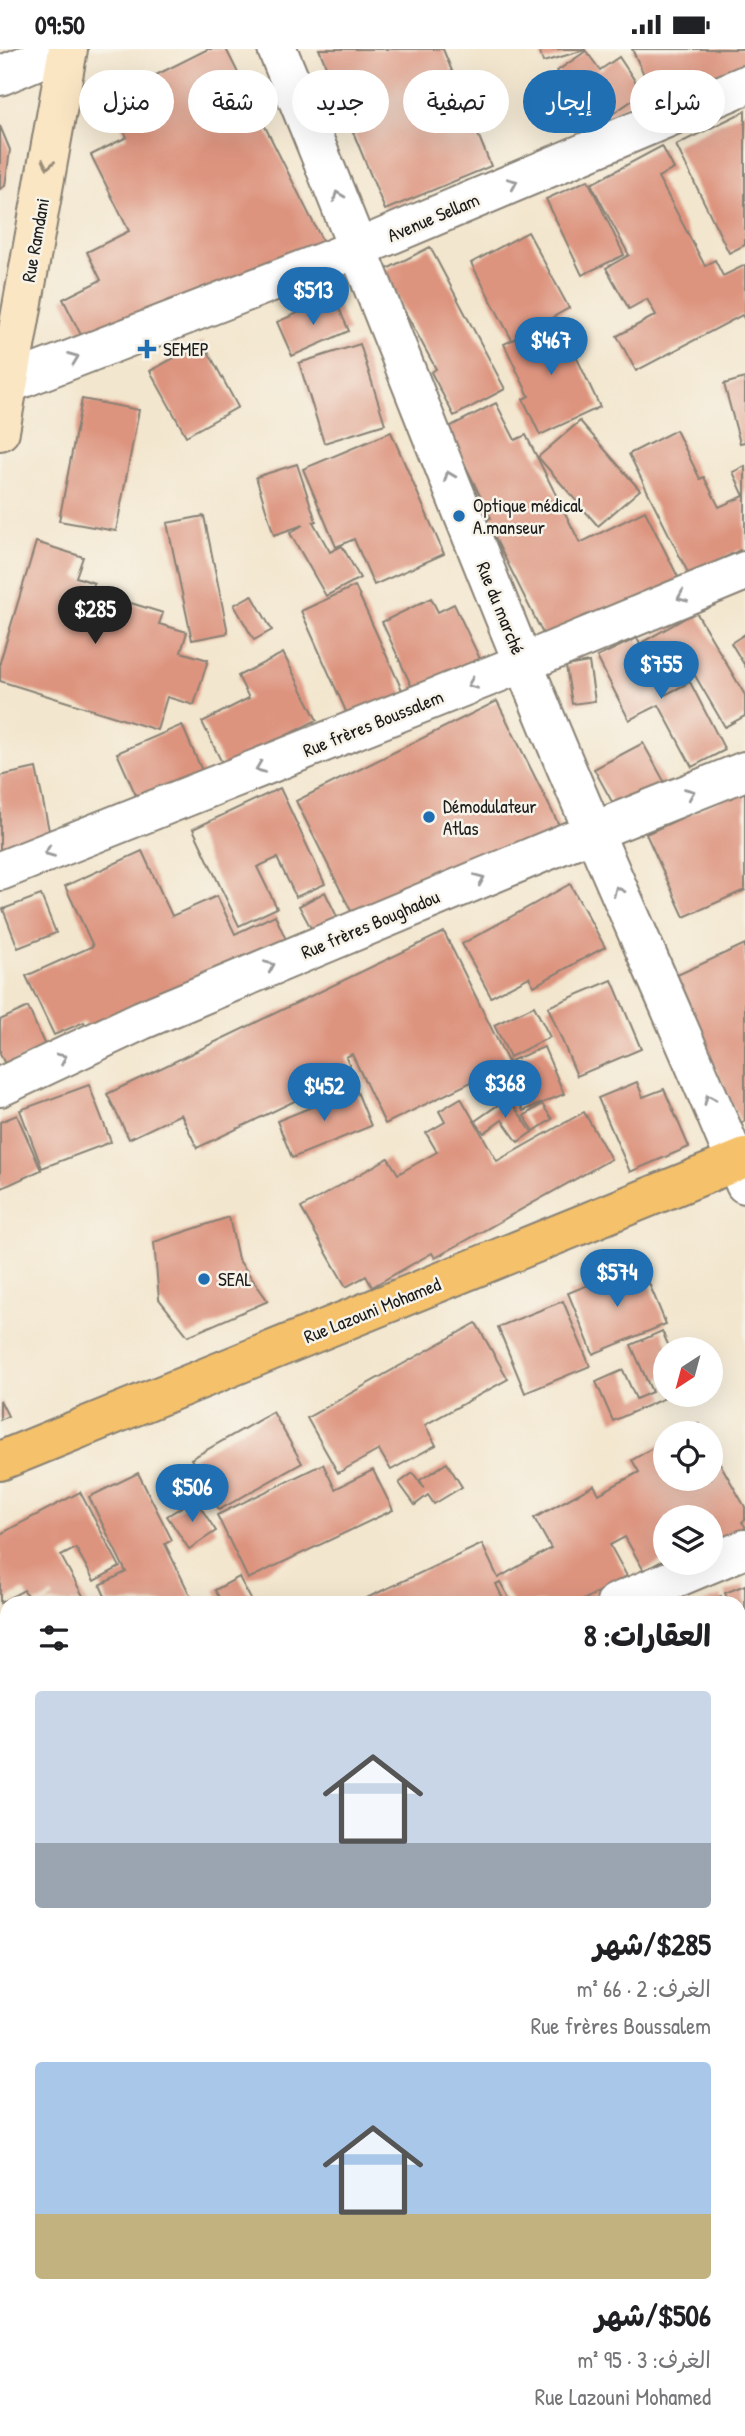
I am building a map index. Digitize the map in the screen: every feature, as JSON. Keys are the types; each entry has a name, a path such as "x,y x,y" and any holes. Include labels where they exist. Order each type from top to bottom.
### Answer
{"main road":[{"name":"Rue Ramdani","path":"0,431 5,384 66,49"},
{"name":"Rue Lazouni Mohamed","path":"0,1461 742,1168"}],"street":[{"path":"0,76 66,49"},
{"name":"Rue du marché","path":"277,49 592,832 742,1168"},
{"name":"Avenue Sellam","path":"5,384 359,248 745,85"},
{"name":"Rue frères Boussalem","path":"0,871 523,663 745,571"},
{"name":"Rue frères Boughadou","path":"0,1087 142,1020 745,771"},
{"path":"634,1596 745,1549"}],"building":[{"path":"208,49 226,49 237,70 188,70 188,133 268,133 326,248 95,363 63,299 101,280 87,252 129,231 91,155 127,137 125,133 174,133 174,70 166,70"},
{"path":"319,49 443,49 452,70 403,70 403,133 477,133 491,166 385,210 353,133 389,133 389,70 328,70"},
{"path":"539,49 585,49 585,50 543,62"},
{"path":"632,49 745,49 745,72 725,81 725,70 642,70"},
{"path":"586,51 600,70 558,70"},
{"path":"619,57 630,74 630,102 616,112 616,70 600,70"},
{"path":"745,111 745,245 729,253 676,145 700,133 725,133 725,121"},
{"path":"0,126 10,150 5,186 0,189"},
{"path":"662,146 674,169 658,177 705,266 715,260 723,276 745,265 745,320 742,315 636,371 617,336 656,315 647,299 629,309 606,268 629,255 591,184"},
{"path":"588,180 624,255 582,275 546,199"},
{"path":"528,232 569,308 512,340 471,263"},
{"path":"430,247 505,389 454,416 431,372 436,369 383,271"},
{"path":"334,297 349,331 292,356 277,322"},
{"path":"558,318 600,407 540,435 523,399 529,396 504,344"},
{"path":"203,342 238,407 186,436 150,371"},
{"path":"360,344 385,424 324,443 299,363"},
{"path":"745,378 745,442 740,443 724,384"},
{"path":"82,399 139,410 116,531 59,521"},
{"path":"496,403 515,440 526,435 580,543 645,511 681,583 545,638 486,520 491,518 447,428"},
{"path":"580,421 640,490 598,526 538,457"},
{"path":"676,430 700,479 704,477 719,507 744,496 733,472 745,466 745,555 743,556 740,550 689,575 629,454"},
{"path":"391,432 444,554 374,585 354,539 336,547 303,469"},
{"path":"297,464 316,521 313,522 330,552 342,546 360,578 326,596 290,533 303,525 274,535 256,477"},
{"path":"204,516 228,633 192,640 167,523"},
{"path":"36,542 83,557 76,577 94,583 92,591 163,613 159,624 187,632 181,652 208,660 194,705 167,697 157,730 0,681 0,662"},
{"path":"355,586 407,701 352,725 301,611"},
{"path":"252,595 272,630 254,640 234,605"},
{"path":"431,598 438,612 454,604 482,663 415,694 382,622"},
{"path":"696,612 745,695 745,716 725,727 690,667 665,681 643,642"},
{"path":"745,634 745,666 731,643"},
{"path":"637,638 665,695 690,682 725,750 692,767 659,705 629,720 597,657"},
{"path":"283,653 317,720 224,767 202,722 249,698 238,676"},
{"path":"589,662 595,701 572,704 566,666"},
{"name":"Démodulateur Atlas","path":"497,701 563,833 362,933 296,801"},
{"path":"182,725 206,780 142,809 117,753"},
{"path":"643,743 665,783 616,809 594,769"},
{"path":"36,768 51,840 0,851 0,776"},
{"path":"280,788 325,884 296,897 277,858 257,867 277,908 239,926 193,829"},
{"path":"745,789 745,890 684,917 646,834"},
{"path":"142,851 172,916 217,896 235,934 275,915 292,953 92,1037 84,1022 54,1035 26,976 93,946 65,886"},
{"path":"570,884 605,947 534,986 529,977 491,997 462,944"},
{"path":"325,892 343,929 318,941 299,906"},
{"path":"41,895 56,933 18,948 3,909"},
{"path":"444,932 508,1062 544,1047 564,1094 523,1111 504,1066 385,1124 352,1054 346,1057 353,1073 197,1148 181,1114 129,1139 107,1094"},
{"path":"745,944 745,1121 741,1123 673,977"},
{"path":"612,980 641,1049 577,1076 548,1007"},
{"path":"534,1006 550,1037 510,1057 494,1025"},
{"path":"28,1007 46,1048 6,1066 0,1054 0,1020"},
{"path":"637,1082 643,1097 664,1089 689,1147 630,1172 598,1098"},
{"path":"89,1085 111,1142 42,1168 20,1110"},
{"path":"356,1089 371,1126 292,1158 277,1121"},
{"path":"461,1098 497,1161 584,1112 611,1159 435,1258 432,1253 372,1287 366,1276 346,1287 301,1208 388,1158 398,1174 437,1152 426,1133 445,1122 439,1111"},
{"path":"508,1098 532,1132 518,1142 502,1120 484,1133 475,1121"},
{"path":"542,1104 552,1119 534,1131 524,1116"},
{"path":"17,1115 41,1170 0,1189 0,1122"},
{"name":"SEAL","path":"229,1217 238,1259 268,1301 188,1336 159,1299 154,1242"},
{"path":"641,1264 666,1324 593,1354 568,1293"},
{"path":"563,1301 590,1366 525,1393 498,1327"},
{"path":"476,1323 508,1379 425,1425 436,1445 391,1470 379,1450 338,1473 307,1418"},
{"path":"662,1331 665,1337 653,1337 653,1403 613,1421 596,1382 623,1370 636,1399 652,1392 631,1345"},
{"path":"0,1400 8,1416 0,1420"},
{"path":"273,1412 302,1463 219,1510 191,1459"},
{"path":"653,1448 653,1491 723,1491 723,1469 745,1507 745,1520 742,1522 745,1526 745,1545 723,1556 723,1505 653,1505 653,1566 644,1571 625,1537 610,1545 627,1576 591,1596 508,1596 500,1582 496,1584 502,1596 371,1596 482,1544 498,1578 551,1548 534,1518 594,1485 599,1494 639,1472 632,1460"},
{"path":"447,1463 462,1487 434,1504 428,1495 415,1505 399,1483 413,1473 424,1488 420,1480"},
{"path":"323,1464 335,1489 373,1470 393,1510 248,1579 217,1515"},
{"path":"138,1473 172,1540 165,1544 191,1596 105,1596 100,1585 126,1572 89,1497"},
{"path":"80,1492 120,1567 94,1581 76,1548 61,1556 83,1596 27,1596 24,1590 13,1596 0,1596 0,1534"},
{"path":"195,1499 216,1531 189,1549 167,1516"},
{"path":"239,1577 249,1596 218,1596 215,1590"},
{"path":"745,1585 745,1596 726,1596 725,1593"}],"place":[{"name":"SEMEP","path":"147,349"},
{"name":"Optique médical A.manseur","path":"459,516"},
{"name":"Démodulateur Atlas","path":"429,817"},
{"name":"SEAL","path":"204,1279"}]}
